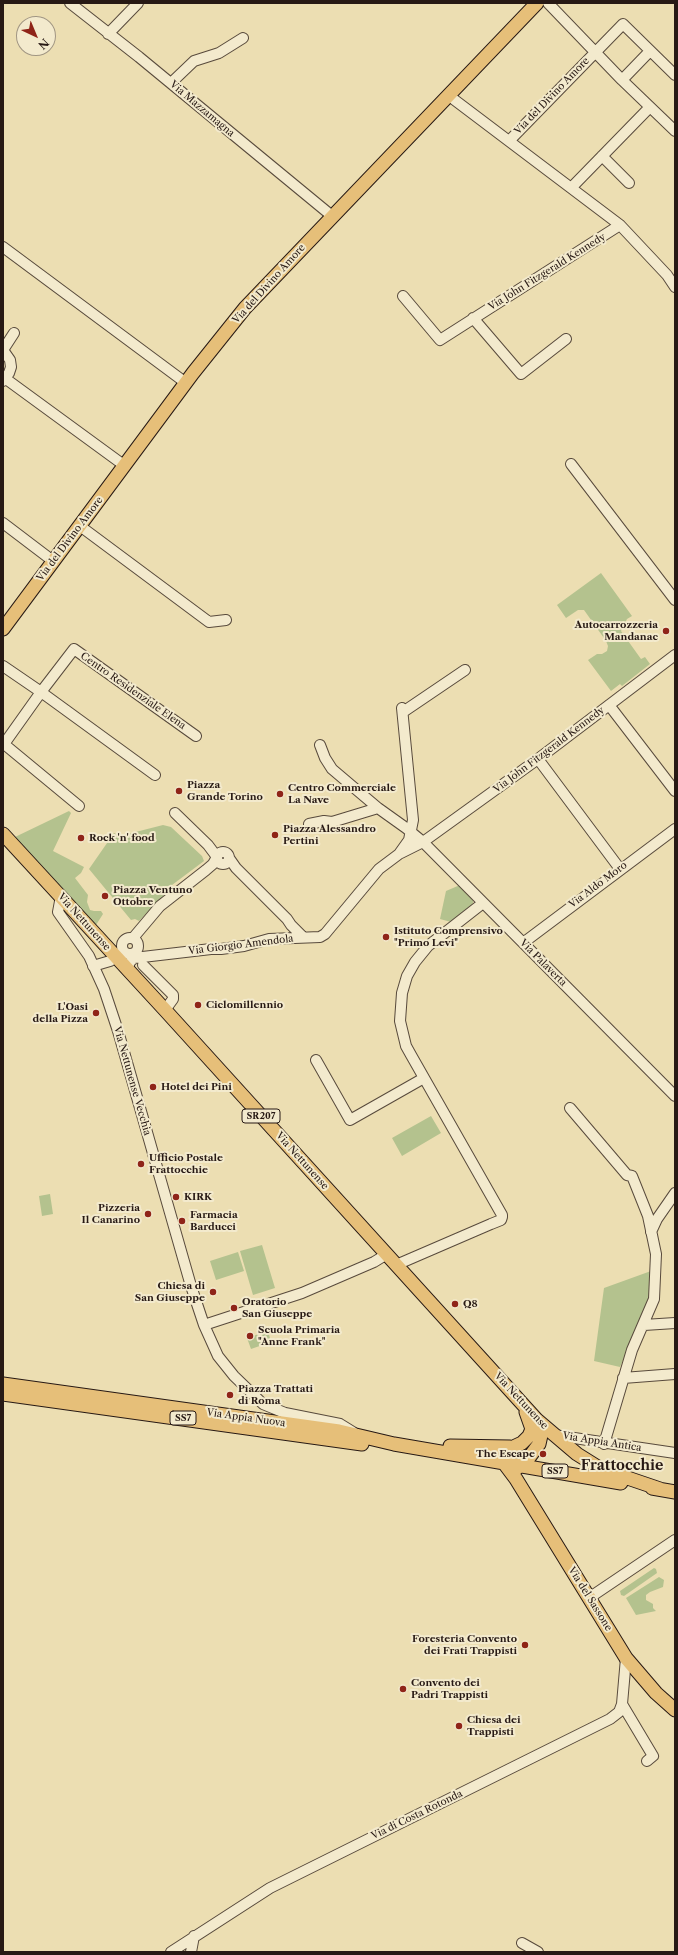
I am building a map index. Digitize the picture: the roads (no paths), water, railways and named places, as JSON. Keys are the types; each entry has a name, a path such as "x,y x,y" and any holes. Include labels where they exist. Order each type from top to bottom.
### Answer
{"main road":[{"name":"Via del Divino Amore","path":"3,629 186,383 255,296 537,3"},
{"name":"Via Nettunense","path":"3,834 537,1420 553,1435"},
{"name":"Via Appia Nuova","path":"3,1384 171,1407 360,1436 394,1444 675,1492"},
{"name":"Via Appia Nuova","path":"3,1394 356,1444 394,1444"},
{"path":"412,1447 510,1447 522,1443 529,1436 532,1429 518,1398"},
{"path":"516,1479 516,1469 528,1459 539,1444 541,1435 537,1420"},
{"path":"553,1435 567,1455 592,1478"},
{"path":"553,1435 601,1469 660,1489"},
{"path":"504,1463 503,1457 505,1451 510,1447"},
{"name":"Via del Sassone","path":"504,1463 516,1479 626,1658 656,1693 675,1710"}],"street":[{"name":"Via Mazzamagna","path":"70,3 171,83 332,216"},
{"path":"108,34 138,3"},
{"name":"Via del Divino Amore","path":"548,3 622,80 650,107 674,127"},
{"name":"Via del Divino Amore","path":"508,141 623,24 675,75"},
{"path":"171,83 197,60 219,53 243,38"},
{"path":"622,80 650,51"},
{"path":"448,95 620,225 667,275 675,287"},
{"path":"571,188 650,107"},
{"path":"602,156 629,183"},
{"name":"Via John Fitzgerald Kennedy","path":"403,296 440,340 620,225"},
{"path":"3,247 186,383"},
{"path":"473,318 521,374 566,339"},
{"path":"14,333 3,350 10,360 11,367 5,380 125,466"},
{"path":"571,464 675,600"},
{"path":"3,524 53,561"},
{"path":"80,526 209,622 226,620"},
{"name":"Centro Residenziale Elena","path":"79,806 4,744 74,649 196,736"},
{"name":"Via John Fitzgerald Kennedy","path":"423,842 538,759 609,705 673,661"},
{"path":"3,666 155,775"},
{"path":"411,832 413,820 403,710 465,670"},
{"path":"609,705 675,791"},
{"name":"Via Palaverta","path":"320,745 329,766 378,808 423,842 675,1096"},
{"path":"538,759 620,869"},
{"path":"309,824 324,821 332,822 378,808"},
{"path":"175,813 223,859 236,868 303,937"},
{"name":"Via Aldo Moro","path":"523,943 675,829"},
{"name":"Via Giorgio Amendola","path":"399,854 409,840 411,832"},
{"name":"Via Giorgio Amendola","path":"128,971 128,967 134,958 221,949 283,938 320,937 325,934 379,869 399,854 423,842"},
{"path":"93,966 110,961 113,954 160,906 206,870 223,859"},
{"name":"Via Nettunense Vecchia","path":"61,896 58,912 85,951 93,966 104,990 118,1030 164,1195 204,1325 218,1356 234,1376 263,1404 285,1413 340,1424 360,1436"},
{"path":"396,1265 501,1220 502,1217 406,1046 400,1022 402,993 407,976 415,962 428,946 483,903"},
{"path":"143,965 173,996 174,999 165,1010"},
{"path":"316,1060 350,1120 424,1078"},
{"path":"570,1108 627,1175 632,1176 648,1216 656,1254 654,1299 623,1378 604,1444"},
{"path":"648,1216 674,1194"},
{"path":"651,1232 656,1219 674,1194"},
{"path":"204,1325 302,1293 374,1262 387,1254"},
{"path":"644,1325 675,1323"},
{"path":"623,1378 675,1374"},
{"name":"Via Appia Antica","path":"553,1435 604,1444 675,1453"},
{"path":"590,1598 675,1540"},
{"path":"626,1658 622,1704 653,1756 647,1761"},
{"name":"Via di Costa Rotonda","path":"171,1952 270,1888 607,1722 616,1714 622,1704"},
{"path":"191,1952 194,1936"},
{"path":"522,1943 538,1952"}],"place":[{"name":"Autocarrozzeria Mandanac","path":"666,631"},
{"name":"Piazza Grande Torino","path":"179,791"},
{"name":"Centro Commerciale La Nave","path":"280,794"},
{"name":"Piazza Alessandro Pertini","path":"275,835"},
{"name":"Rock 'n' food","path":"81,838"},
{"name":"Piazza Ventuno Ottobre","path":"105,896"},
{"name":"Istituto Comprensivo \"Primo Levi\"","path":"386,937"},
{"name":"Ciclomillennio","path":"198,1005"},
{"name":"L'Oasi della Pizza","path":"96,1013"},
{"name":"Hotel dei Pini","path":"153,1087"},
{"name":"Ufficio Postale Frattocchie","path":"141,1164"},
{"name":"KIRK","path":"176,1197"},
{"name":"Pizzeria Il Canarino","path":"148,1214"},
{"name":"Farmacia Barducci","path":"182,1221"},
{"name":"Chiesa di San Giuseppe","path":"213,1292"},
{"name":"Q8","path":"455,1304"},
{"name":"Oratorio San Giuseppe","path":"234,1308"},
{"name":"Scuola Primaria \"Anne Frank\"","path":"250,1336"},
{"name":"Piazza Trattati di Roma","path":"230,1395"},
{"name":"The Escape","path":"543,1454"},
{"name":"Foresteria Convento dei Frati Trappisti","path":"525,1645"},
{"name":"Convento dei Padri Trappisti","path":"403,1689"},
{"name":"Chiesa dei Trappisti","path":"459,1726"}],"district":[{"name":"Frattocchie","path":"622,1466"}]}
